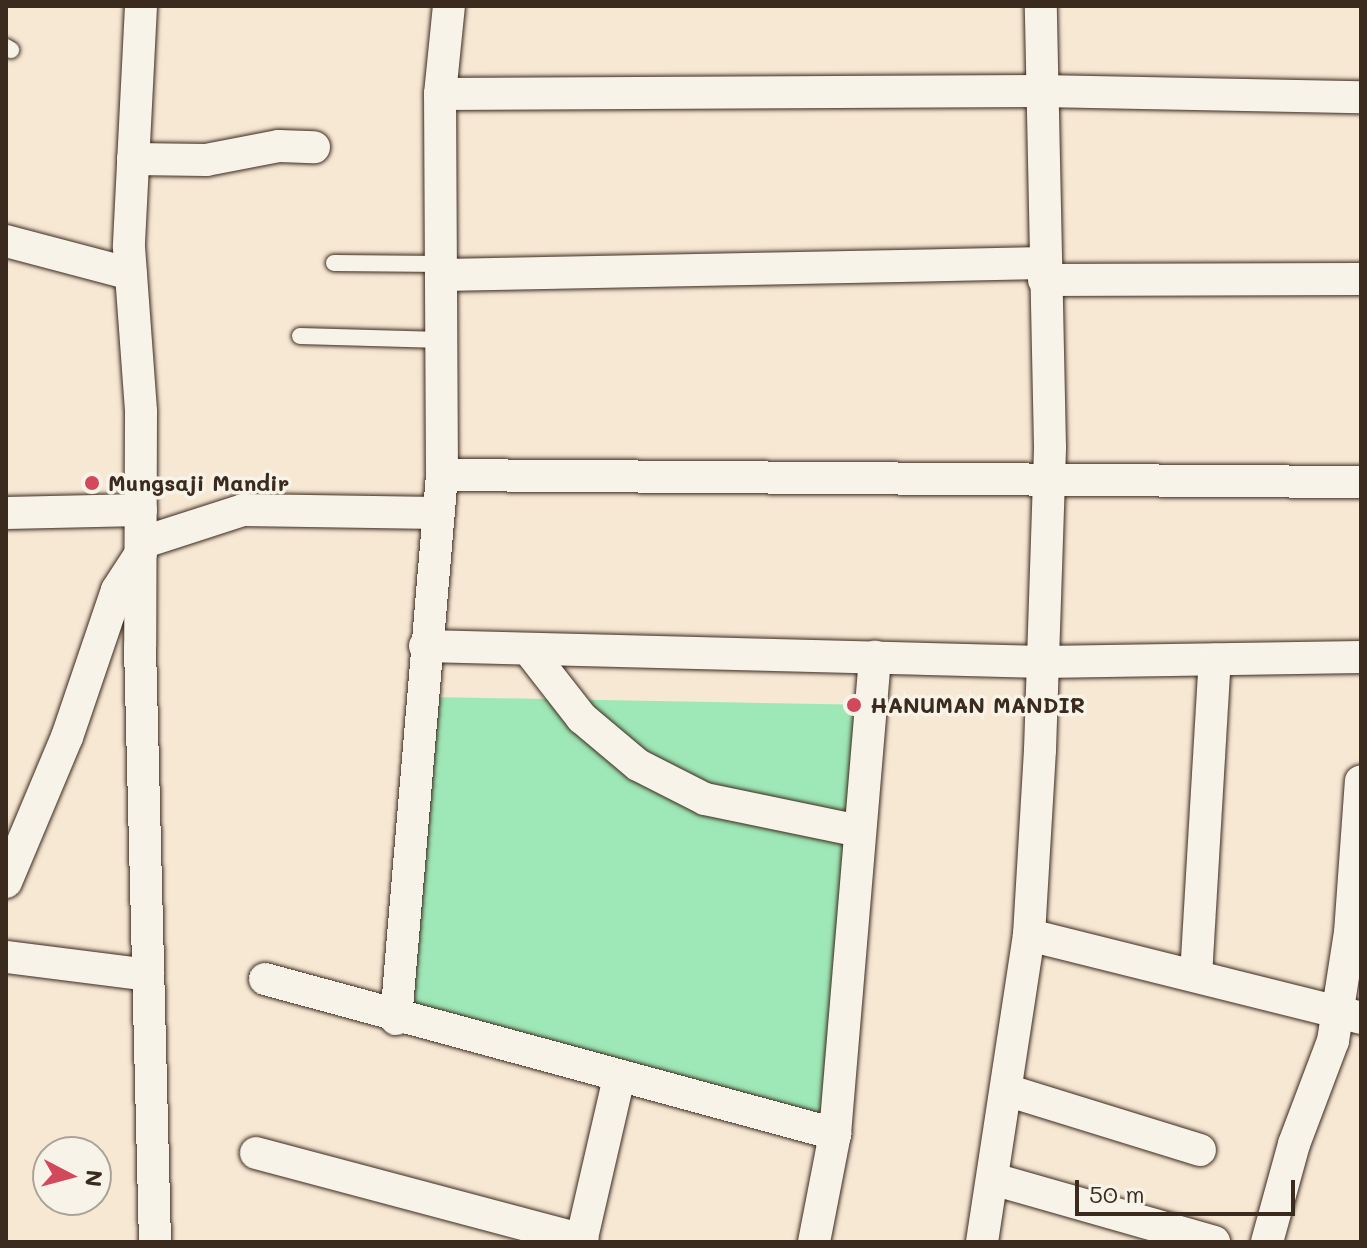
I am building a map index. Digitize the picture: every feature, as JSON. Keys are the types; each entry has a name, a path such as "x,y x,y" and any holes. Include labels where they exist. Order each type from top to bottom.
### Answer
{"street":[{"path":"141,6 131,274 141,412 148,975 155,1242"},
{"path":"396,1019 425,646 442,475 440,94 449,6"},
{"path":"982,1242 1029,935 1043,662 1049,480 1040,91 1041,6"},
{"path":"440,94 1040,91 1361,97"},
{"path":"133,159 206,160 279,146 314,147"},
{"path":"6,241 131,274"},
{"path":"443,270 1044,272 1361,279"},
{"path":"442,475 1361,482"},
{"path":"6,513 141,510"},
{"path":"6,882 67,737 117,590 141,548 243,510 438,513"},
{"path":"425,646 1043,662 1361,657"},
{"path":"528,649 582,718 638,765 705,799 859,831"},
{"path":"814,1242 835,1134 875,657"},
{"path":"1196,976 1215,660"},
{"path":"1267,1242 1294,1144 1333,1041 1350,1014 1361,781"},
{"path":"1029,935 1350,1014"},
{"path":"6,957 148,975"},
{"path":"265,979 396,1019 835,1134"},
{"path":"256,1153 582,1241 619,1077"},
{"path":"1006,1090 1200,1150"},
{"path":"993,1179 1214,1242"}],"lane":[{"path":"334,263 443,270"},
{"path":"300,336 442,340"}],"green space":[{"path":"432,697 877,705 835,1134 396,1019"}],"place":[{"name":"Mungsaji Mandir","path":"92,483"},
{"name":"HANUMAN MANDIR","path":"854,705"}]}
